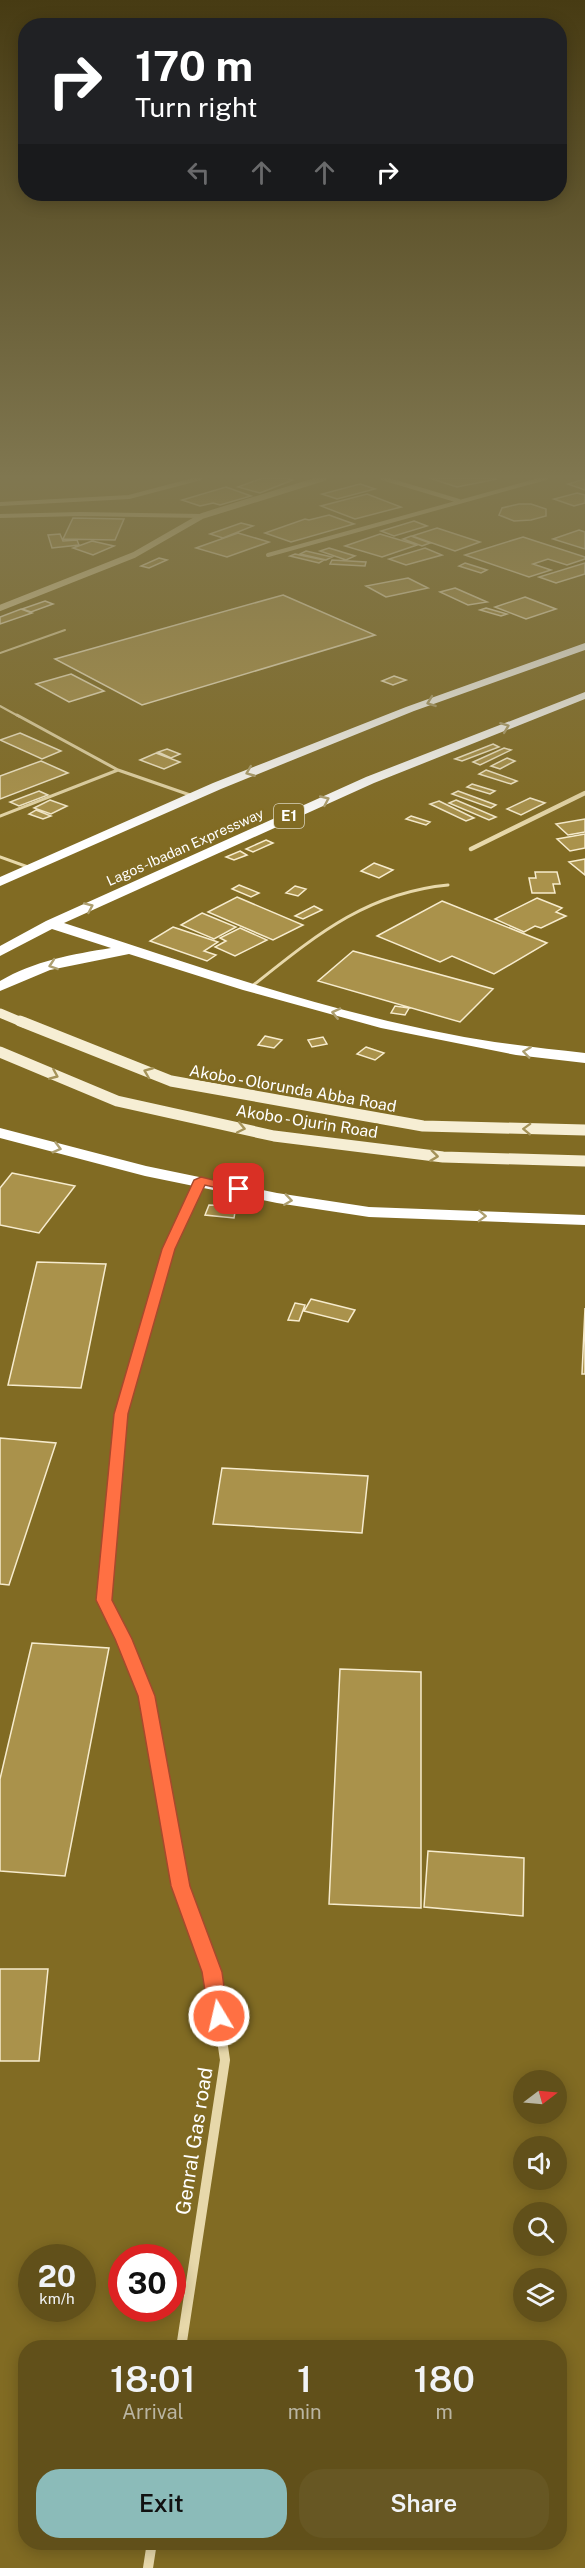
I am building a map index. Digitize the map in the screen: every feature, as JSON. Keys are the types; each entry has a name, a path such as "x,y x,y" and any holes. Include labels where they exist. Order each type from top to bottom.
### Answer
{"highway":[{"path":"0,882 193,796 410,709 585,646"},
{"name":"Lagos-Ibadan Expressway","path":"0,952 51,924 370,780 585,695"},
{"path":"51,924 323,1010 438,1037 549,1056 585,1058"},
{"path":"0,987 56,964 81,957 131,949"},
{"path":"0,1133 145,1171 201,1180 277,1198 369,1212 585,1220"}],"main road":[{"name":"Akobo - Olorunda Abba Road","path":"4,1014 171,1081 423,1126 585,1130"},
{"name":"Akobo - Ojurin Road","path":"0,1052 117,1101 274,1136 443,1157 585,1161"}],"street":[{"path":"0,608 26,598"},
{"path":"471,849 585,793"},
{"name":"Genral Gas road","path":"182,2340 225,2060 212,1972 180,1886 146,1696 124,1639 104,1600 121,1414 168,1249 201,1180"},
{"path":"148,2568 151,2550"}],"lane":[{"path":"0,653 65,630"},
{"path":"0,706 118,770 193,796"},
{"path":"0,816 118,770"},
{"path":"0,857 31,868"},
{"path":"251,987 303,946 372,903 415,887 448,885"}],"building":[{"path":"273,598 290,598 375,635 142,705 55,659"},
{"path":"453,598 477,598 487,602 468,605"},
{"path":"527,598 556,609 526,619 495,607"},
{"path":"45,601 53,604 31,612 22,609"},
{"path":"486,608 507,614 501,616 480,610"},
{"path":"21,609 32,613 0,624 0,617"},
{"path":"71,674 104,691 69,702 36,684"},
{"path":"394,676 406,680 393,685 382,681"},
{"path":"20,733 61,751 42,759 0,740"},
{"path":"493,744 499,747 462,761 455,759"},
{"path":"504,748 511,750 480,765 473,762"},
{"path":"167,749 180,754 171,758 158,752"},
{"path":"156,753 180,762 164,769 140,760"},
{"path":"507,758 515,761 500,769 491,766"},
{"path":"41,761 68,773 0,799 0,776"},
{"path":"486,770 517,781 511,784 479,774"},
{"path":"472,784 495,791 490,794 467,787"},
{"path":"39,791 48,795 19,806 10,802"},
{"path":"458,791 496,805 491,808 452,794"},
{"path":"530,798 545,803 521,815 507,809"},
{"path":"50,800 67,806 51,814 34,808"},
{"path":"456,800 496,817 489,820 449,803"},
{"path":"439,801 474,818 466,821 430,804"},
{"path":"36,810 51,816 43,819 29,814"},
{"path":"411,816 430,822 426,825 406,819"},
{"path":"585,819 585,832 568,835 556,824"},
{"path":"585,834 585,848 570,851 557,839"},
{"path":"266,840 273,843 253,852 246,849"},
{"path":"240,851 247,855 234,860 226,857"},
{"path":"585,859 585,875 569,862"},
{"path":"374,863 393,870 379,878 361,871"},
{"path":"535,872 557,872 560,884 553,884 555,893 532,893 529,878 536,878"},
{"path":"239,885 259,893 251,897 232,889"},
{"path":"295,886 306,889 298,896 286,893"},
{"path":"237,897 303,925 273,940 208,912"},
{"path":"537,898 562,908 556,912 566,916 541,928 535,926 524,932 495,919"},
{"path":"442,901 547,943 494,974 452,956 440,962 377,936"},
{"path":"314,906 322,910 303,919 295,916"},
{"path":"202,913 236,927 214,939 181,925"},
{"path":"173,927 218,942 204,951 216,955 207,961 150,941"},
{"path":"240,928 267,940 235,956 215,947 226,941 220,938"},
{"path":"353,951 493,989 460,1022 318,981"},
{"path":"395,1006 409,1008 405,1015 391,1013"},
{"path":"265,1036 282,1040 274,1048 258,1045"},
{"path":"323,1037 327,1044 312,1047 308,1040"},
{"path":"366,1047 384,1053 375,1060 357,1054"},
{"path":"12,1173 75,1186 39,1233 0,1225 0,1188"},
{"path":"209,1205 236,1206 234,1218 205,1215"},
{"path":"37,1262 106,1264 81,1388 8,1385"},
{"path":"311,1299 355,1310 348,1322 304,1311"},
{"path":"295,1303 305,1305 299,1321 288,1320"},
{"path":"585,1308 585,1374 582,1374"},
{"path":"0,1438 56,1443 9,1585 0,1584"},
{"path":"222,1468 368,1476 362,1533 213,1524"},
{"path":"32,1643 109,1648 65,1876 0,1871 0,1779"},
{"path":"340,1669 421,1672 421,1908 329,1904"},
{"path":"428,1851 524,1858 523,1916 424,1907"},
{"path":"0,1969 48,1969 39,2061 0,2061"}],"route":[{"path":"219,2016 212,1972 180,1886 146,1696 124,1639 104,1600 121,1414 168,1249 201,1180 239,1189"}]}
